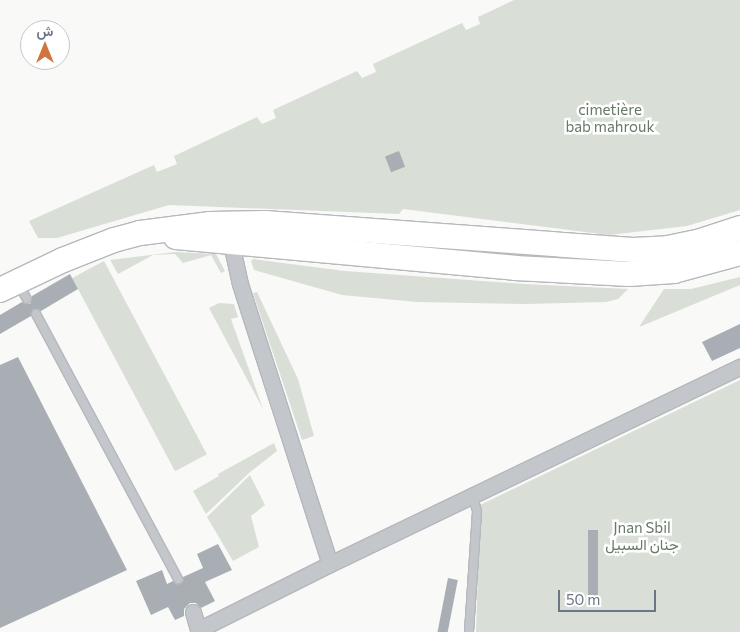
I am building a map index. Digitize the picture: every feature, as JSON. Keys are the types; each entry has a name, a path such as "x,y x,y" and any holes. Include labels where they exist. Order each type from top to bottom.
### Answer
{"main road":[{"path":"15,290 63,260 114,240 140,233 210,224 265,222 552,246 633,250 685,244 740,228"},
{"path":"140,233 231,243 515,268 629,274 674,271 740,253"}],"street":[{"path":"231,243 240,284 330,564"},
{"path":"193,612 199,631 330,564 473,497 740,367"}],"lane":[{"path":"36,314 178,579"},
{"path":"469,632 476,511 473,497"}],"green space":[{"name":"cimetière bab mahrouk","path":"514,0 740,0 740,210 687,226 609,235 403,209 399,214 169,205 57,238 38,238 29,221 154,165 157,172 177,164 174,156 257,117 262,124 276,118 273,110 357,71 362,78 376,72 373,64 462,23 466,30 480,24 478,17"},
{"path":"175,252 216,254 225,271 221,273 211,255 183,263 175,254 153,255 118,274 110,260"},
{"path":"253,259 345,271 524,284 628,289 618,299 606,302 526,304 417,302 342,295 254,270 251,261"},
{"path":"104,261 207,454 175,471 72,278"},
{"path":"740,277 740,285 639,327 664,289 691,289"},
{"path":"257,292 298,379 314,436 302,440 253,293"},
{"path":"219,303 234,304 238,317 231,319 263,409 209,308"},
{"name":"Jnan Sbil جنان السبيل","path":"740,380 740,632 476,632 480,505"},
{"path":"274,443 277,451 250,472 206,514 193,491 219,476 218,474"},
{"path":"250,475 265,505 251,516 259,547 233,561 207,517"}],"building":[{"path":"399,151 405,167 391,172 385,156"},
{"path":"70,274 78,289 41,311 33,309 31,316 0,334 0,315 22,302 30,304 32,296"},
{"path":"740,324 740,348 712,361 702,342"},
{"path":"18,357 127,570 0,628 0,365"},
{"path":"588,530 598,530 598,600 588,600"},
{"path":"218,544 232,570 205,582 215,601 201,608 196,603 190,603 184,609 184,616 175,620 168,607 151,615 136,581 162,570 167,584 173,581 180,584 183,577 203,568 197,554"},
{"path":"448,578 458,580 448,632 438,632"}]}
